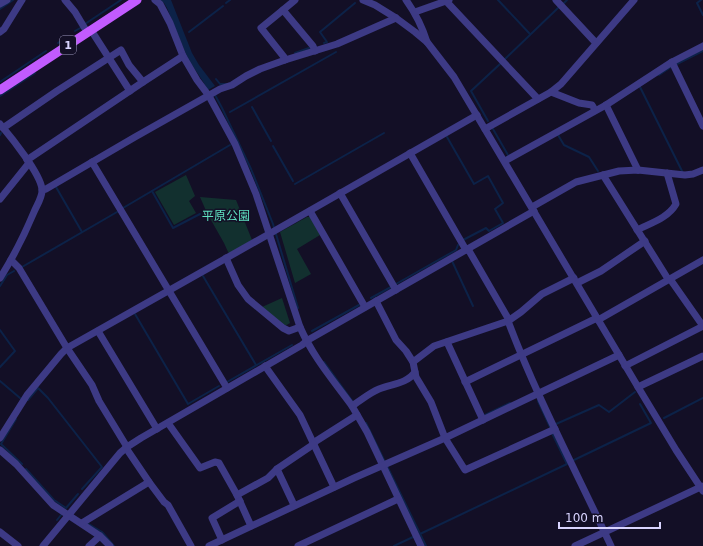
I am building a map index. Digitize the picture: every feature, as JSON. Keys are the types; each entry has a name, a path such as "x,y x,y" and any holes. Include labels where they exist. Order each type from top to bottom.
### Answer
{"main road":[{"name":"1","path":"0,90 132,1"}],"street":[{"path":"0,4 7,0"},
{"path":"0,32 4,29 22,0"},
{"path":"65,0 110,58 130,91"},
{"path":"156,0 160,4 170,23 183,56 197,80 209,96 235,144 273,232 300,327 309,339 318,361 355,404 357,415 386,464 398,499 421,546"},
{"path":"285,60 261,28 296,0"},
{"path":"363,0 375,5 396,18 427,42 454,77 638,388 676,450 702,488 575,546"},
{"path":"406,0 415,12 427,42"},
{"path":"556,0 596,43"},
{"path":"486,129 551,92 561,84 634,0"},
{"path":"415,12 448,1 538,99"},
{"path":"284,10 313,46 315,51"},
{"path":"42,190 220,89 232,85 260,69 337,44 396,18"},
{"path":"505,161 606,105 672,62 703,46"},
{"path":"0,278 21,242 42,190 39,180 28,162 2,126 121,50 129,64 143,82"},
{"path":"0,199 28,162 183,56"},
{"path":"672,62 703,126"},
{"path":"551,92 579,103 592,105 595,110"},
{"path":"606,105 638,170"},
{"path":"0,438 27,395 67,348 477,115"},
{"path":"410,153 509,320 520,355 611,546"},
{"path":"92,162 227,388"},
{"path":"43,546 120,453 127,448 302,345 309,339 467,250 576,182 619,171 638,170 685,175 703,170"},
{"path":"637,230 662,218 674,209 676,204 667,173"},
{"path":"603,175 669,279 703,326 625,366"},
{"path":"340,193 396,290"},
{"path":"310,210 365,308"},
{"path":"414,362 434,346 509,320 542,294 601,271 645,241"},
{"path":"226,258 238,285 248,299 283,328 289,331 300,327"},
{"path":"11,260 19,268 67,348 92,385 98,400 127,448 149,482 168,505 191,546"},
{"path":"465,382 598,319 703,260"},
{"path":"376,301 396,340 414,362 416,377 431,402 445,438 465,470 555,429"},
{"path":"98,330 157,429"},
{"path":"446,342 483,420"},
{"path":"209,546 294,505 445,438 619,355"},
{"path":"638,388 703,356"},
{"path":"265,366 300,415 334,487"},
{"path":"355,404 379,389 394,385 412,377 415,372"},
{"path":"228,546 212,518 277,470 357,415"},
{"path":"168,423 200,468 215,462 219,463 251,526"},
{"path":"0,450 16,464 54,505 100,536 110,546"},
{"path":"277,470 294,505"},
{"path":"82,523 149,482"},
{"path":"298,546 398,499"},
{"path":"0,532 18,546"},
{"path":"89,546 100,536"}],"green space":[{"path":"186,175 195,196 189,201 196,213 174,225 155,192"},
{"name":"平原公園","path":"200,197 236,200 252,240 229,254"},
{"name":"平原公園","path":"307,217 310,217 320,235 297,249 311,274 295,283 280,232"},
{"path":"282,298 290,323 285,326 262,307"}],"water":[{"path":"160,0 171,0 192,53 215,86 208,90 188,59 167,8"}],"waterway":[{"path":"0,9 13,0"},
{"path":"85,24 121,0"},
{"path":"226,3 230,0"},
{"path":"498,0 530,34"},
{"path":"563,4 567,0"},
{"path":"701,0 697,3 703,15"},
{"path":"324,43 327,42 320,32 355,3"},
{"path":"189,32 223,6"},
{"path":"504,60 559,7"},
{"path":"75,31 82,27"},
{"path":"58,43 66,37"},
{"path":"295,53 309,48"},
{"path":"0,82 46,51"},
{"path":"677,64 703,51"},
{"path":"230,112 336,52"},
{"path":"488,121 471,91 500,64"},
{"path":"659,75 671,67"},
{"path":"0,96 35,73"},
{"path":"216,79 220,84 227,84"},
{"path":"640,87 682,171"},
{"path":"215,95 251,169 273,224 298,308"},
{"path":"252,107 271,141"},
{"path":"493,129 508,155"},
{"path":"295,184 384,133"},
{"path":"559,134 558,135 564,145 589,157 598,171"},
{"path":"447,137 474,184 488,176 503,203 495,209 503,223 489,231 486,228 463,240"},
{"path":"123,208 230,145"},
{"path":"273,146 293,181"},
{"path":"56,187 82,232"},
{"path":"152,191 173,228 200,214"},
{"path":"22,267 117,212"},
{"path":"396,284 456,250 458,245"},
{"path":"452,261 473,306"},
{"path":"0,286 7,275 14,271"},
{"path":"203,276 256,365"},
{"path":"371,298 391,287"},
{"path":"312,331 359,305"},
{"path":"135,314 188,404 219,386"},
{"path":"0,330 15,351 0,367"},
{"path":"227,382 292,345"},
{"path":"324,362 353,402"},
{"path":"0,381 20,398"},
{"path":"28,400 38,388 48,398 102,467 82,489"},
{"path":"556,424 599,405 609,412 635,392"},
{"path":"664,418 703,398"},
{"path":"538,401 550,427"},
{"path":"485,415 510,403"},
{"path":"574,460 651,423 640,404"},
{"path":"16,419 1,444 22,464"},
{"path":"366,423 385,462"},
{"path":"420,534 567,464 552,433"},
{"path":"387,466 426,546"},
{"path":"26,469 54,500 66,508 78,494"},
{"path":"57,520 61,515"},
{"path":"87,523 102,532 114,546"},
{"path":"394,546 413,537"}]}
